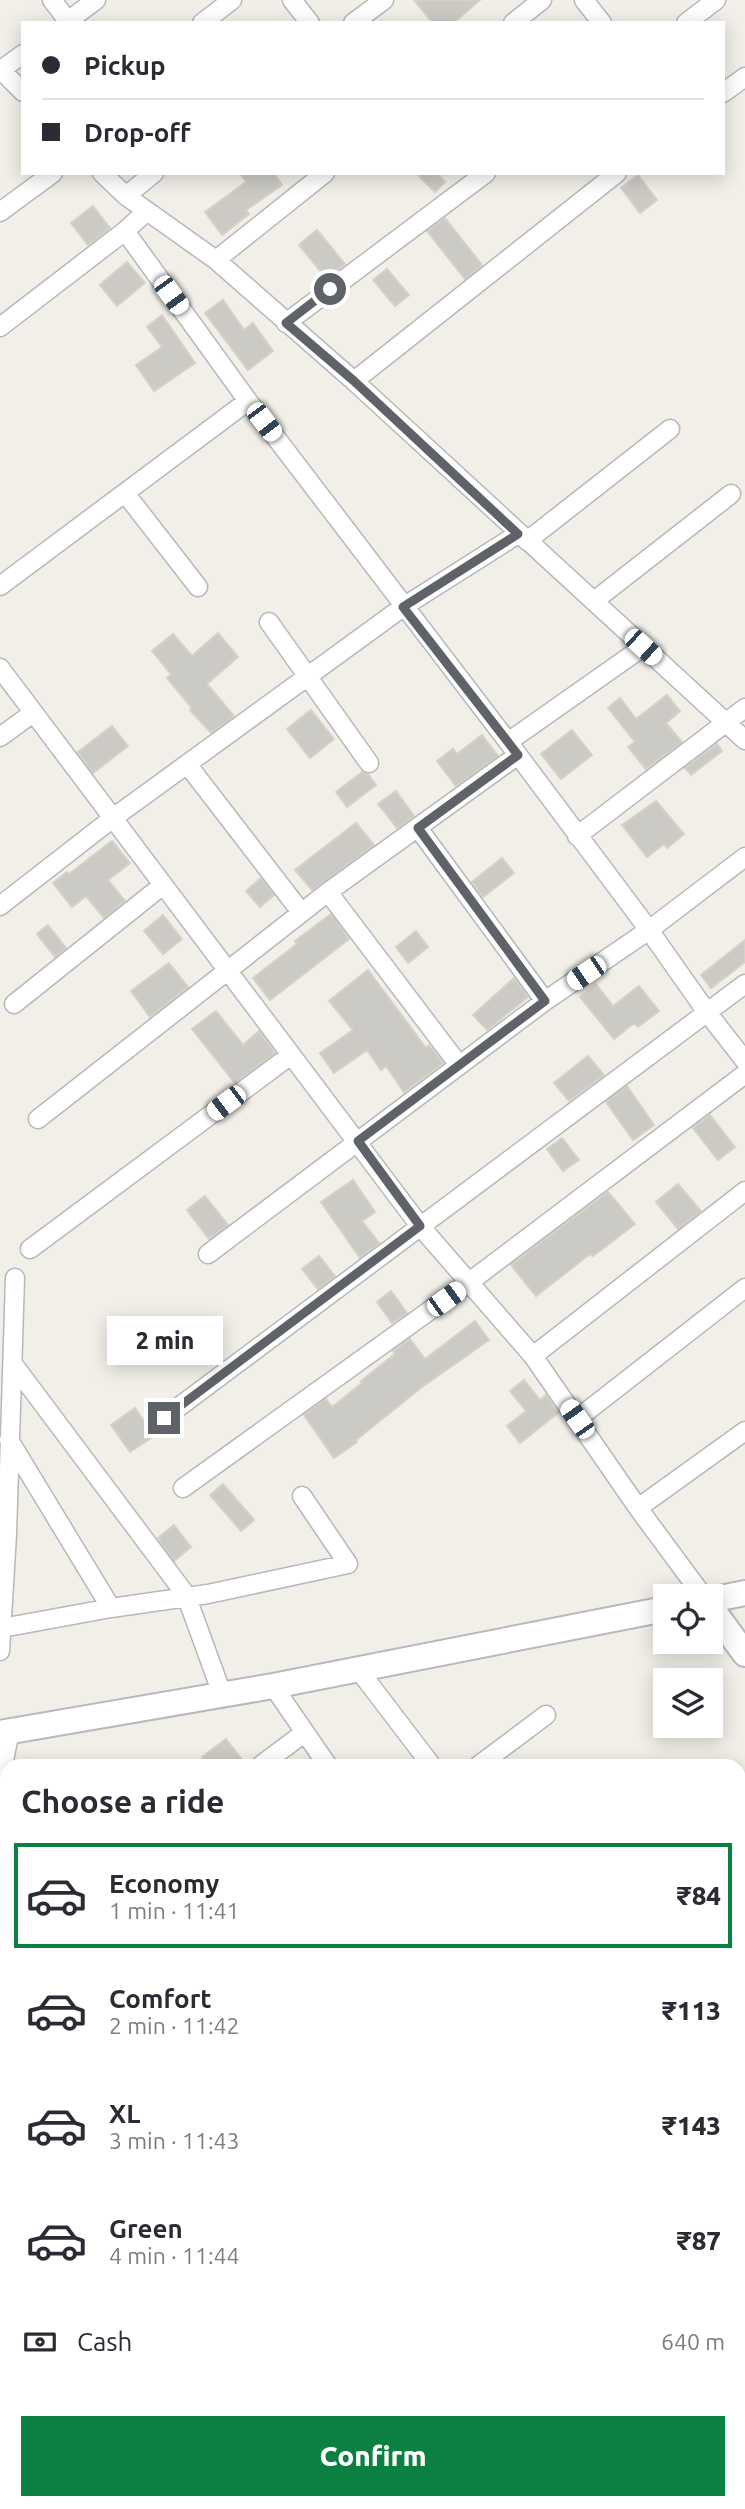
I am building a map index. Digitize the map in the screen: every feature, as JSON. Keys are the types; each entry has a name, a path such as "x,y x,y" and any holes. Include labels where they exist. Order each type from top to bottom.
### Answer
{"street":[{"path":"52,0 65,21"},
{"path":"67,21 96,0"},
{"path":"205,21 232,0"},
{"path":"292,0 308,21"},
{"path":"357,21 384,0"},
{"path":"516,21 542,0"},
{"path":"584,0 601,21"},
{"path":"689,21 716,0"},
{"path":"21,55 0,70 21,90"},
{"path":"725,92 745,77"},
{"path":"0,212 49,175"},
{"path":"104,175 126,196 216,260 354,381 745,740"},
{"path":"126,196 152,175"},
{"path":"216,260 322,175"},
{"path":"286,323 483,175"},
{"path":"354,381 614,175"},
{"path":"0,327 147,211"},
{"path":"125,231 248,401 513,748 649,930 706,1012 745,1061"},
{"path":"0,586 248,401"},
{"path":"0,906 113,818 403,607 522,537 670,429"},
{"path":"125,493 198,587"},
{"path":"594,601 731,494"},
{"path":"269,622 369,763"},
{"path":"38,1119 301,912 418,828 513,748 643,647"},
{"path":"0,668 420,1226 533,1356 694,1584"},
{"path":"577,836 745,708"},
{"path":"0,737 33,713"},
{"path":"187,764 301,912"},
{"path":"418,828 545,1001"},
{"path":"208,1254 545,1001 649,930 745,858"},
{"path":"14,1004 163,885"},
{"path":"328,892 459,1065"},
{"path":"164,1418 745,984"},
{"path":"30,1249 291,1055"},
{"path":"183,1488 468,1283 745,1074"},
{"path":"533,1356 745,1192"},
{"path":"15,1278 6,1345 13,1364 186,1595 222,1694"},
{"path":"577,1419 745,1288"},
{"path":"0,1651 4,1498 13,1364"},
{"path":"638,1508 745,1431"},
{"path":"9,1440 111,1608"},
{"path":"2,1628 186,1595 208,1594 348,1564 302,1496"},
{"path":"723,1597 745,1592"},
{"path":"2,1759 5,1732 273,1686 653,1611"},
{"path":"723,1624 745,1654"},
{"path":"358,1669 427,1759"},
{"path":"273,1686 323,1759"},
{"path":"487,1759 546,1715"},
{"path":"269,1759 304,1733"}],"building":[{"path":"414,0 480,0 455,21 431,21"},
{"path":"241,175 275,175 282,185 246,210 249,214 222,235 205,212 246,182"},
{"path":"418,175 439,175 445,182 435,192"},
{"path":"638,175 657,200 640,213 621,188"},
{"path":"93,206 110,228 88,245 71,223"},
{"path":"445,218 482,265 465,279 427,231"},
{"path":"317,230 345,264 326,278 299,245"},
{"path":"127,262 145,283 117,306 100,285"},
{"path":"387,269 409,295 395,306 373,280"},
{"path":"223,300 244,330 253,323 273,351 248,370 205,313"},
{"path":"162,315 195,363 154,391 136,365 162,347 147,327"},
{"path":"218,633 238,657 207,684 234,716 211,733 190,710 192,708 167,678 171,674 152,651 173,634 192,656"},
{"path":"667,695 680,711 666,723 682,742 646,769 628,747 635,742 608,708 620,698 636,719"},
{"path":"311,710 334,739 310,758 287,729"},
{"path":"112,726 128,746 93,773 78,752"},
{"path":"572,730 592,755 561,779 541,754"},
{"path":"482,735 498,756 456,786 437,761 453,749 457,754"},
{"path":"717,744 722,751 691,775 685,768"},
{"path":"362,772 368,774 376,785 347,807 336,792"},
{"path":"396,791 414,816 397,828 378,804"},
{"path":"656,801 684,834 667,848 664,844 647,857 622,825"},
{"path":"356,823 374,845 312,890 295,870"},
{"path":"112,841 130,863 108,880 125,901 104,918 86,896 72,907 53,883"},
{"path":"502,858 514,873 483,897 472,882"},
{"path":"261,878 274,895 260,907 246,891"},
{"path":"331,914 349,939 270,1000 253,978"},
{"path":"163,915 182,939 163,954 144,931"},
{"path":"48,925 66,948 55,957 37,934"},
{"path":"416,931 428,947 408,963 396,947"},
{"path":"745,940 745,962 711,988 701,975"},
{"path":"169,963 188,987 150,1017 131,991"},
{"path":"368,970 426,1048 429,1045 443,1063 404,1092 386,1066 381,1070 367,1050 334,1073 320,1053 353,1030 329,1001"},
{"path":"514,978 528,997 487,1030 473,1015"},
{"path":"596,984 613,1006 639,986 659,1011 638,1027 634,1023 614,1039 580,997"},
{"path":"216,1011 243,1045 259,1031 275,1053 235,1083 192,1029"},
{"path":"588,1056 604,1075 569,1101 554,1083"},
{"path":"627,1086 654,1125 633,1140 606,1102"},
{"path":"710,1115 735,1147 718,1160 693,1128"},
{"path":"562,1138 579,1160 563,1171 547,1149"},
{"path":"353,1180 375,1212 362,1221 379,1243 360,1258 321,1202"},
{"path":"678,1184 701,1211 678,1229 656,1202"},
{"path":"608,1192 635,1224 593,1256 590,1254 536,1296 511,1265"},
{"path":"205,1196 228,1225 209,1239 187,1210"},
{"path":"319,1256 335,1276 318,1289 302,1269"},
{"path":"391,1291 407,1313 392,1323 377,1302"},
{"path":"475,1321 489,1340 422,1387 334,1458 304,1415 326,1399 332,1407 395,1354 393,1351 410,1339 425,1359"},
{"path":"524,1380 540,1400 546,1395 558,1413 520,1443 507,1426 526,1411 510,1391"},
{"path":"135,1408 154,1436 130,1452 111,1425"},
{"path":"223,1484 254,1520 241,1531 210,1495"},
{"path":"174,1525 191,1547 174,1561 158,1538"},
{"path":"226,1739 242,1759 203,1759 202,1757"}],"route":[{"path":"164,1418 420,1226 358,1141 545,1001 418,828 518,755 403,607 518,534 354,381 286,323 330,289"}]}
